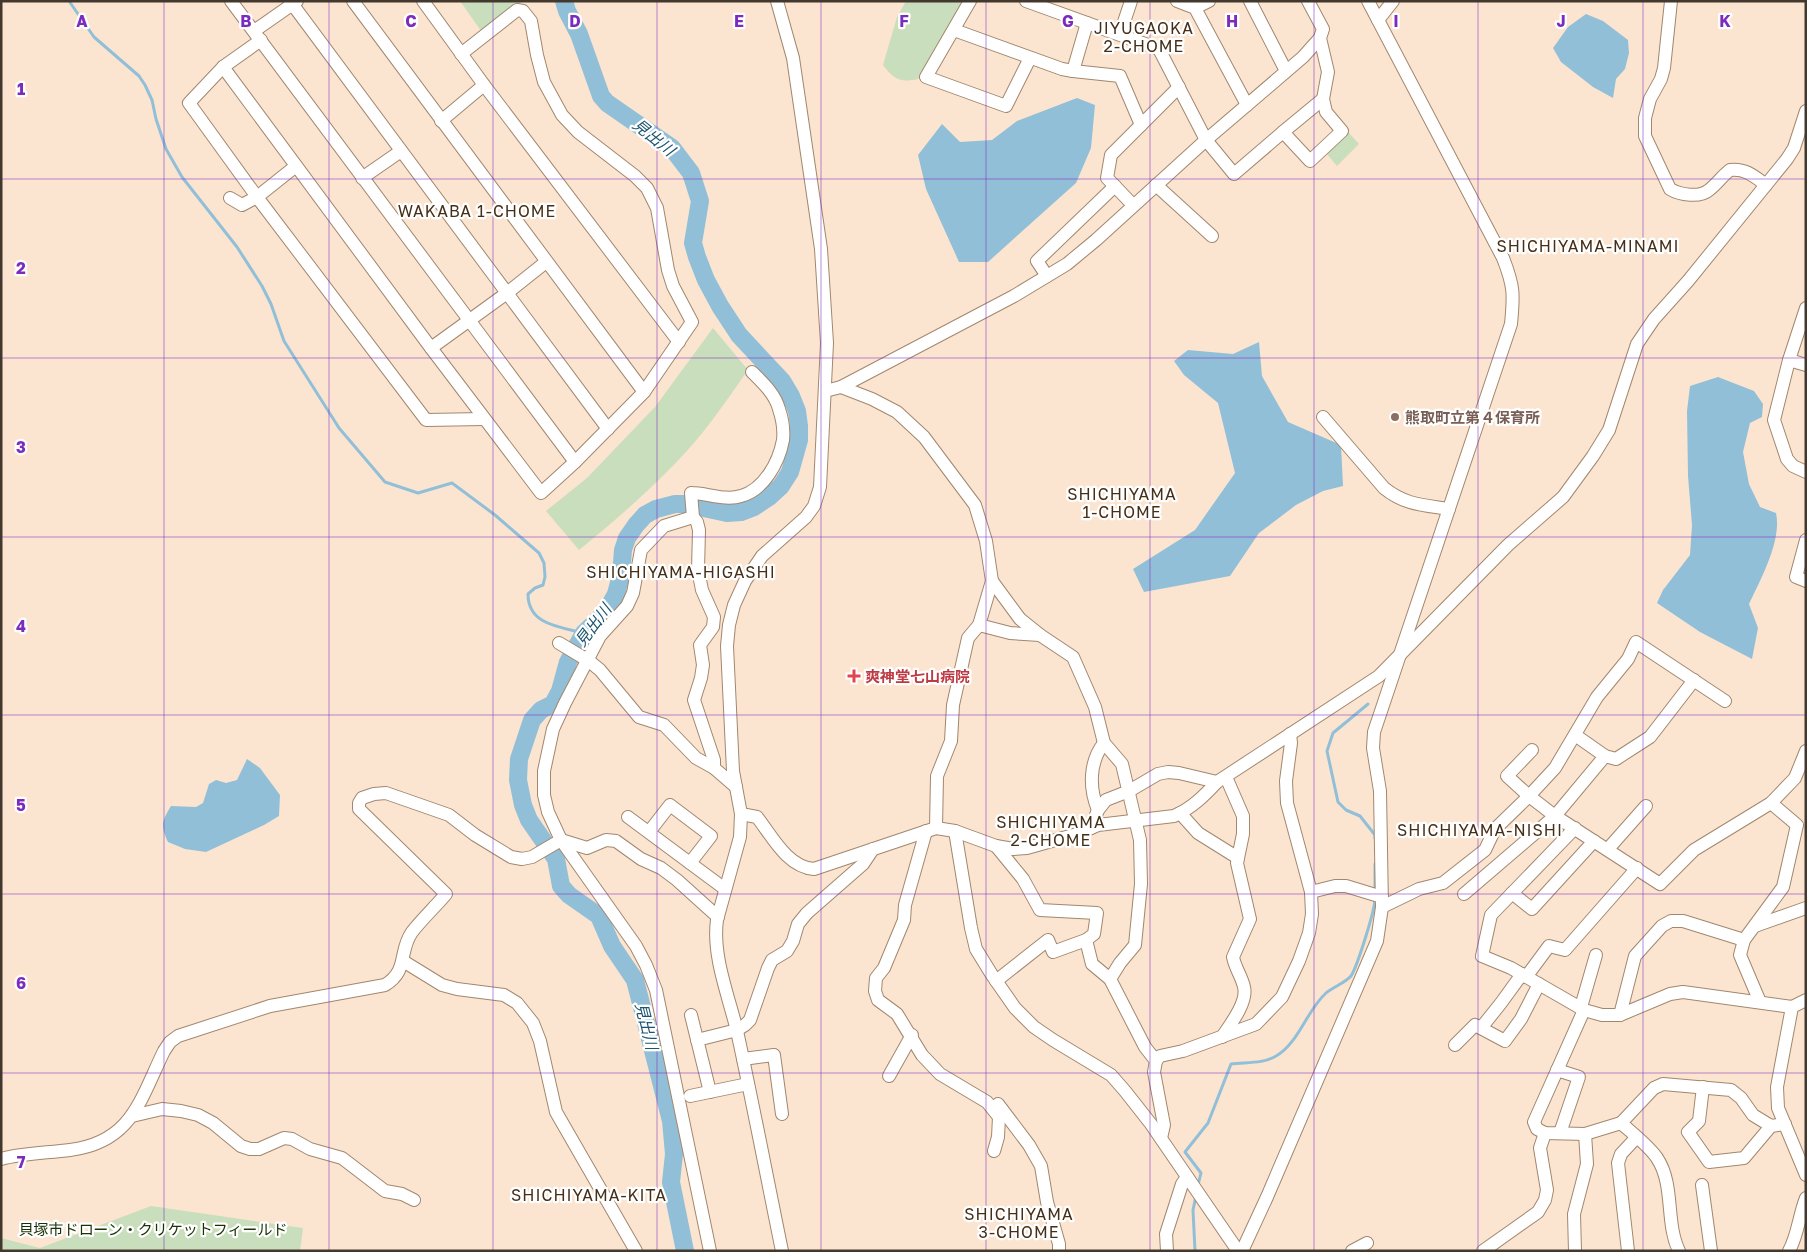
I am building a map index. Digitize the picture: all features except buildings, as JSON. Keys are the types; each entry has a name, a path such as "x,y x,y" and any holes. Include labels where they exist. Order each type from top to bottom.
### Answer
{"street":[{"path":"231,1 575,462"},
{"path":"353,1 644,392"},
{"path":"423,1 484,85 679,342"},
{"path":"777,1 793,58 821,249 828,344 820,487 814,506 806,517 762,556 745,581 734,605 728,625 727,646 733,772 741,814 740,836 715,933 717,949 737,1030 782,1251"},
{"path":"970,1 926,77 1006,106 1030,58"},
{"path":"1120,34 1131,1"},
{"path":"1177,1 1195,8 1247,105"},
{"path":"1195,8 1209,1"},
{"path":"1250,1 1286,71"},
{"path":"825,391 841,387 1014,296 1066,264 1089,246 1206,140 1286,71 1320,38 1323,29 1308,1"},
{"path":"1242,1251 1279,1170 1377,941 1382,902 1380,791 1373,748 1374,732 1403,651 1511,324 1514,296 1511,280 1503,258 1368,1"},
{"path":"1378,20 1392,1"},
{"path":"1671,1 1664,68 1661,79 1650,98 1645,118 1645,136 1670,189 1676,193 1702,194 1709,191 1730,170 1740,169 1751,174 1766,185"},
{"path":"484,419 426,420 189,103 223,67 293,2 401,151 608,429"},
{"path":"1032,2 1159,49 1206,140 1234,174 1323,99"},
{"path":"223,67 540,493 575,462 644,392 692,322 673,286 668,270 658,208 647,188 635,176 578,132 562,115 544,82 530,21 523,11 517,10 461,54"},
{"path":"1072,72 1087,23"},
{"path":"954,30 1072,72 1120,76 1141,125"},
{"path":"1283,132 1310,161 1342,132 1326,112 1323,99 1328,72 1320,38"},
{"path":"441,121 484,85"},
{"path":"1133,205 1107,178 1111,155 1180,87"},
{"path":"741,814 757,817 790,860 803,868 814,869 931,830 955,831 996,846 1014,849 1027,848 1077,834 1098,825 1174,816 1202,799 1222,780 1379,676 1508,545 1562,497 1593,456 1609,430 1637,344 1654,319 1688,281 1794,148 1806,111"},
{"path":"1794,148 1806,154"},
{"path":"362,178 401,151"},
{"path":"230,198 242,205 296,166"},
{"path":"1156,185 1212,236"},
{"path":"1047,276 1037,261 1115,186"},
{"path":"431,348 470,321 546,262"},
{"path":"1806,308 1789,360 1774,420 1792,466 1806,472"},
{"path":"1789,360 1806,365"},
{"path":"714,768 712,752 694,700 701,678 700,645 713,627 714,617 702,590 698,570 699,530 693,518 691,493 728,498 740,496 748,493 761,483 776,462 784,438 779,408 772,394 752,372"},
{"path":"841,387 872,399 897,412 924,437 975,505 986,541 992,581 979,625 968,638 953,705 951,741 937,776 931,830 904,905 904,920 884,968 876,978 875,991 878,1000 897,1014 912,1035 922,1055 940,1074 987,1102 999,1117 998,1137 994,1151"},
{"path":"1323,417 1384,488 1396,497 1406,502 1449,509"},
{"path":"693,518 664,526 641,550 637,579 627,606 600,636 553,729 544,771 544,795 548,812 560,840 636,946 656,990 710,1251"},
{"path":"1806,540 1796,577 1806,581"},
{"path":"992,581 1020,619 1073,657 1095,708 1104,743 1122,764 1140,840 1141,884 1135,946 1120,963 1110,979"},
{"path":"713,623 728,625"},
{"path":"979,625 1010,633 1040,635"},
{"path":"1311,892 1335,886 1346,886 1382,902 1443,883 1485,850 1495,829 1555,768 1597,696 1628,659 1636,642 1726,701"},
{"path":"558,643 600,670 639,718 664,725 696,758 714,768 736,787"},
{"path":"1575,735 1605,756 1616,759 1650,737 1694,680"},
{"path":"1160,1138 1164,1125 1154,1072 1156,1061 1160,1056 1183,1051 1256,1024 1282,997 1310,933 1312,914 1311,892 1287,803 1286,781 1291,743 1290,734"},
{"path":"1098,810 1093,798 1093,764 1097,752 1104,743"},
{"path":"1532,750 1508,776 1529,796 1555,816 1660,884 1694,850 1771,803 1795,778 1806,751"},
{"path":"1464,894 1555,816 1605,756"},
{"path":"1091,828 1098,810 1106,800 1129,791 1158,774 1168,772 1179,773 1222,780"},
{"path":"1222,780 1243,816 1243,834 1238,858 1239,876 1250,919 1233,957 1234,964 1245,989 1240,1011 1222,1037"},
{"path":"1,1159 91,1146 108,1139 121,1130 132,1116 164,1051 170,1042 178,1036 270,1006 385,985 393,980 399,972 407,942 412,932 446,894 364,815 359,809 359,803 362,798 386,793 449,815 475,835 511,857 522,859 535,856 560,840 587,848 606,840 616,841 640,859 661,868 718,916"},
{"path":"1760,1002 1740,955 1744,940 1783,887 1801,825 1771,803"},
{"path":"649,832 670,805 677,810 711,836 690,863"},
{"path":"1608,849 1646,806"},
{"path":"1180,813 1198,833 1238,858"},
{"path":"628,817 725,890"},
{"path":"1575,828 1491,915 1482,956 1524,975 1583,1008 1602,1015 1620,1015 1670,994 1684,992 1792,1007 1806,1000"},
{"path":"955,831 976,949 996,981 1015,1008 1034,1027 1111,1075 1126,1091 1238,1251"},
{"path":"1512,894 1532,909 1594,841"},
{"path":"996,846 1023,879 1040,910 1077,910 1097,913 1094,934 1086,940 1053,952 1048,940 996,981"},
{"path":"697,1040 737,1030 750,1020 772,960 787,951 793,942 798,924 807,913 863,864 873,849"},
{"path":"1481,1028 1549,946 1565,950 1637,868"},
{"path":"1755,926 1806,908"},
{"path":"1620,1015 1635,956 1662,926 1671,921 1682,921 1744,940"},
{"path":"1086,940 1092,964 1110,979 1145,1047 1156,1061"},
{"path":"1596,954 1583,1008 1534,1122 1537,1129 1545,1133 1585,1134 1621,1123 1654,1088 1663,1084 1731,1090 1741,1098 1753,1114 1771,1126"},
{"path":"403,960 442,984 458,989 504,995 516,1003 533,1023 540,1041 556,1112 636,1251"},
{"path":"1455,1045 1475,1025 1505,1041 1521,1019 1539,984"},
{"path":"1792,1007 1777,1087 1778,1108 1806,1175"},
{"path":"691,1015 710,1092"},
{"path":"889,1076 912,1035"},
{"path":"743,1059 774,1054 782,1114"},
{"path":"1557,1070 1579,1078 1560,1133"},
{"path":"690,1096 748,1084"},
{"path":"1703,1087 1699,1122 1688,1132 1708,1162 1744,1158 1771,1126 1785,1124"},
{"path":"987,1102 993,1101 1000,1106 1029,1145 1041,1166 1047,1202 1059,1244 1059,1251"},
{"path":"132,1116 162,1109 198,1115 213,1123 241,1146 250,1149 259,1149 284,1138 292,1139 310,1149 342,1158 385,1191 402,1194 414,1200"},
{"path":"1621,1123 1656,1157 1664,1172 1674,1240 1678,1251"},
{"path":"1487,1250 1538,1212 1545,1200 1547,1190 1540,1148 1545,1133"},
{"path":"1575,1251 1574,1214 1587,1164 1585,1134"},
{"path":"1628,1251 1618,1163 1621,1154 1636,1138"},
{"path":"1167,1251 1166,1234 1182,1184 1188,1177"},
{"path":"1702,1185 1711,1251"},
{"path":"1789,1251 1794,1241 1800,1212 1806,1198"},
{"path":"1352,1251 1367,1243"}],"green space":[{"path":"460,1 521,1 517,10 484,35"},
{"path":"906,1 964,1 918,79 901,80 890,74 883,65 897,17"},
{"path":"1348,132 1359,144 1337,166 1326,153"},
{"path":"713,328 748,370 709,424 675,464 579,550 546,511 587,478 655,407"},
{"name":"貝塚市ドローン・クリケットフィールド","path":"151,1206 303,1228 300,1251 1,1251 1,1238 40,1248"}],"water":[{"path":"1586,14 1603,21 1628,40 1629,53 1625,69 1616,79 1613,98 1593,87 1561,62 1553,48 1568,27"},
{"path":"1077,98 1095,105 1091,148 1076,183 988,262 959,262 926,189 918,155 942,124 960,142 992,140 1017,121"},
{"path":"1259,342 1262,376 1288,422 1341,445 1343,486 1323,491 1296,505 1259,533 1230,576 1144,592 1133,569 1195,530 1235,473 1218,403 1184,375 1174,361 1188,350 1233,354"},
{"path":"1718,377 1754,391 1763,404 1762,417 1750,423 1743,452 1749,484 1760,507 1776,513 1777,524 1769,559 1749,604 1758,628 1752,659 1700,632 1657,603 1663,590 1690,555 1692,525 1688,476 1687,411 1690,386"},
{"path":"247,759 260,768 280,795 279,816 206,852 185,849 168,842 163,823 171,806 196,807 203,803 209,784 216,780 226,783 237,780"}],"waterway":[{"path":"69,1 94,37 139,76 145,85 152,100 166,149 182,177 237,247 262,286 271,304 284,341 339,428 385,482 418,493 452,483 495,515 539,553 544,563 545,577 543,585 535,588 528,594 529,604 533,612 547,623 584,633"},
{"name":"見出川","path":"564,1 579,34 601,96 607,103 672,148 691,173 700,201 693,243 706,280 739,335 782,381 797,411 799,426 799,440 790,472 781,486 754,507 741,512 727,513 685,504 675,504 656,509 645,515 636,525 627,538 623,550 621,575 616,594 606,612 584,633 568,662 560,691 553,704 541,710 532,720 519,759 518,780 523,805 529,820 556,859 561,886 569,895 599,916 612,946 635,980 671,1121 674,1154 671,1182 685,1251"},
{"path":"1368,704 1333,733 1327,751 1338,802 1346,810 1360,816 1375,835 1375,838"},
{"path":"1375,864 1375,890"},
{"path":"1198,1185 1201,1173 1185,1152 1208,1123 1231,1064 1271,1059 1284,1051 1319,1000 1351,976 1365,938 1375,899"},
{"path":"1195,1251 1193,1210 1196,1196"}],"place":[{"name":"熊取町立第４保育所","path":"1395,417"},
{"name":"爽神堂七山病院","path":"854,676"}],"district":[{"name":"JIYUGAOKA 2-CHOME","path":"1144,37"},
{"name":"WAKABA 1-CHOME","path":"477,211"},
{"name":"SHICHIYAMA-MINAMI","path":"1588,246"},
{"name":"SHICHIYAMA 1-CHOME","path":"1122,503"},
{"name":"SHICHIYAMA-HIGASHI","path":"681,572"},
{"name":"SHICHIYAMA-NISHI","path":"1480,830"},
{"name":"SHICHIYAMA 2-CHOME","path":"1051,831"},
{"name":"SHICHIYAMA-KITA","path":"589,1195"},
{"name":"SHICHIYAMA 3-CHOME","path":"1019,1223"}]}
